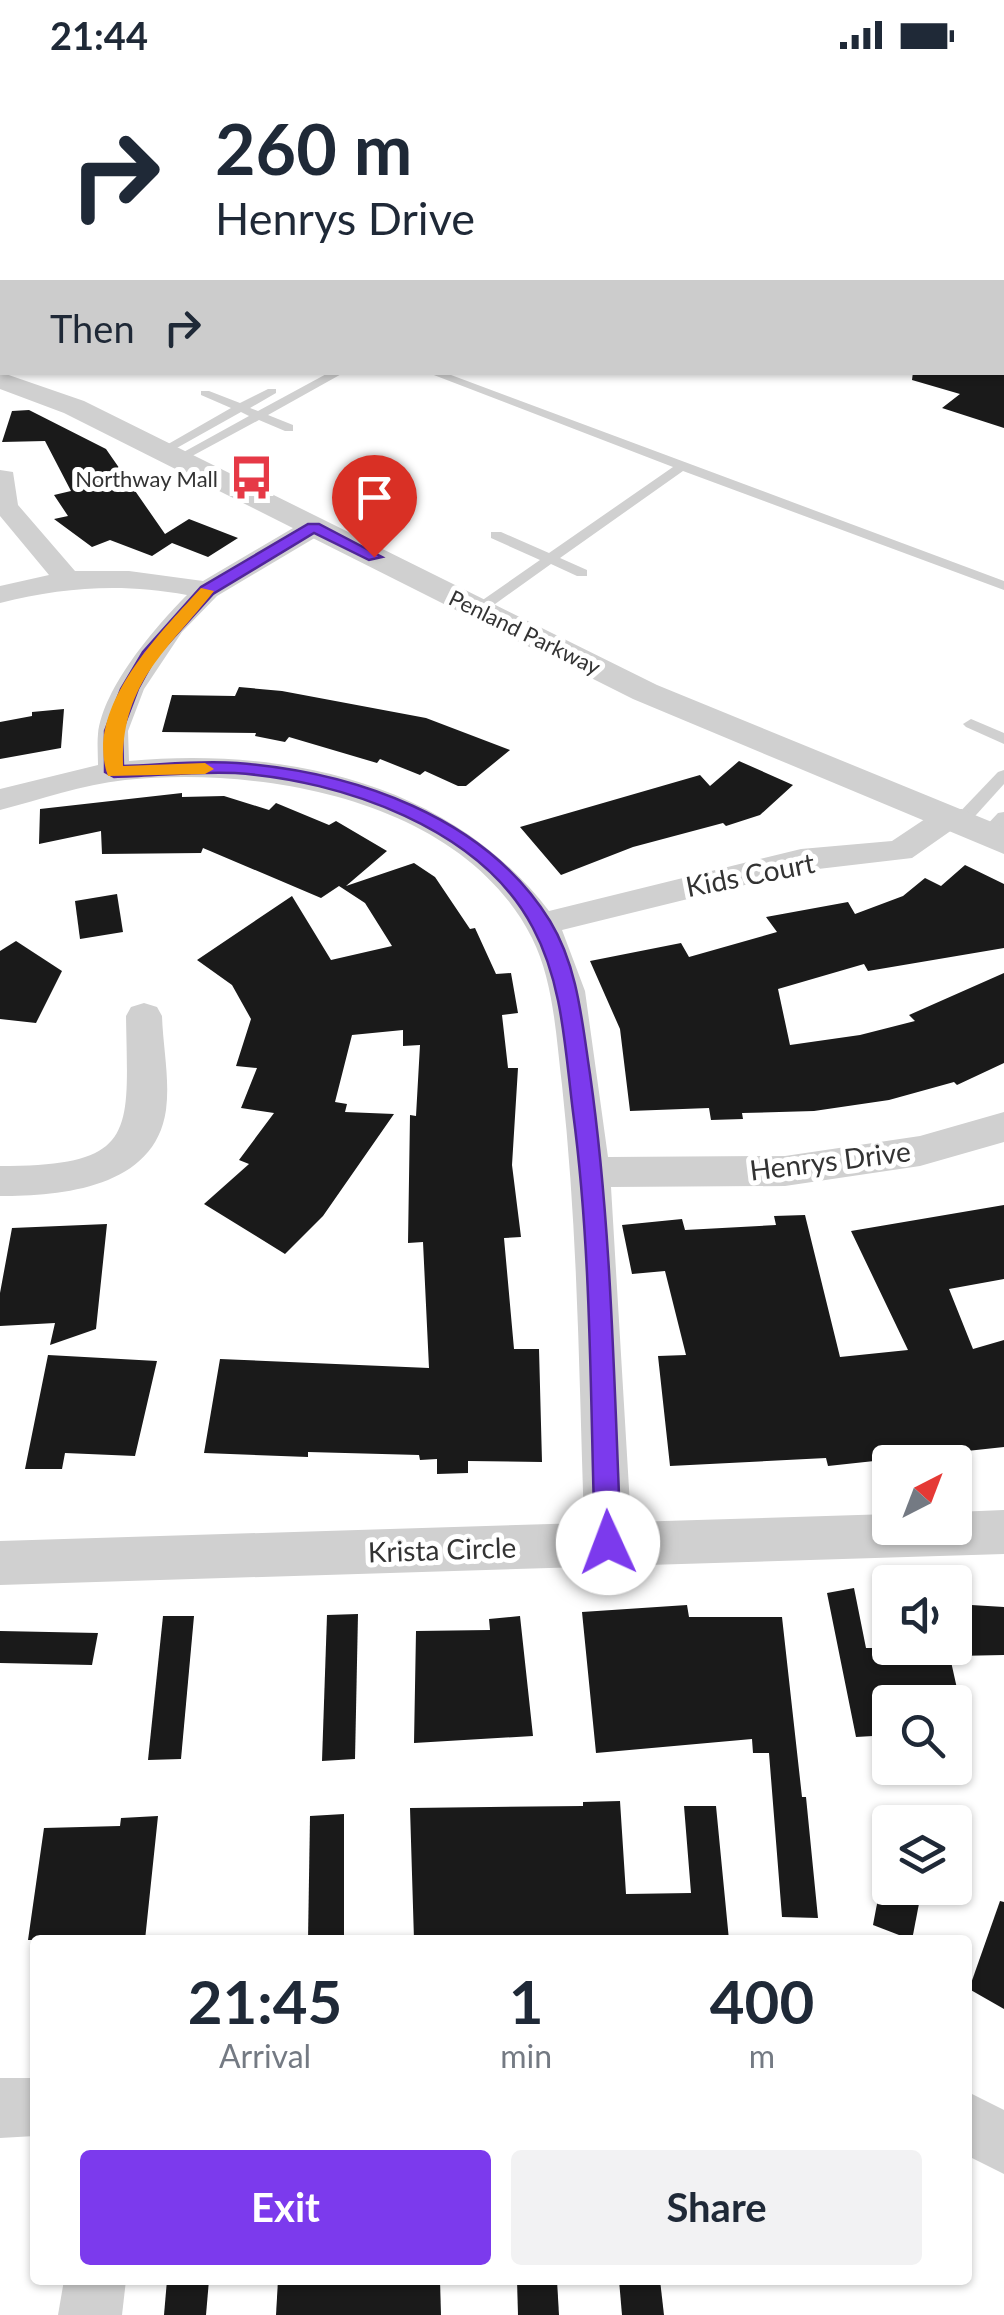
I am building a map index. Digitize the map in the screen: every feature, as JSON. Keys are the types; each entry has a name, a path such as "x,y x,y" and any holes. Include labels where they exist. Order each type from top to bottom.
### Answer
{"street":[{"name":"Penland Parkway","path":"0,380 74,407 717,724 981,826"},
{"path":"4,477 5,506 66,578"},
{"path":"114,772 114,731 129,689 148,656 207,590 314,527"},
{"path":"0,595 66,578 153,579 207,590"},
{"path":"0,800 114,772 233,768 302,776 366,793 438,824 500,871 542,924 567,987 593,1172 608,1543"},
{"name":"Kids Court","path":"542,924 785,863 900,851 981,826"},
{"path":"0,1182 58,1178 99,1170 130,1147 146,1117 144,1016"},
{"name":"Henrys Drive","path":"593,1172 785,1171 920,1151 1004,1127"},
{"name":"Krista Circle","path":"0,1563 1004,1532"},
{"path":"0,2108 30,2108"},
{"path":"972,2124 1004,2144"},
{"path":"90,2315 94,2285"}],"lane":[{"path":"169,455 242,407 304,375"},
{"path":"169,455 334,375"},
{"path":"439,375 1004,586"},
{"path":"205,393 289,428"},
{"path":"479,609 683,464"},
{"path":"496,535 552,557 582,574"},
{"path":"970,724 1004,739"},
{"path":"981,826 1004,775"}],"building":[{"path":"913,375 1004,375 1004,428 942,408 960,394 912,380"},
{"path":"29,410 106,449 165,534 189,519 238,538 208,557 172,543 152,556 110,540 92,547 54,519 68,516 54,495 71,491 45,441 2,442 12,411"},
{"path":"239,687 282,691 426,718 510,750 466,786 458,786 425,771 420,775 380,759 377,763 289,737 285,742 255,736 256,733 162,732 172,695 235,696"},
{"path":"64,709 61,748 0,759 0,722 32,716 32,712"},
{"path":"739,761 793,785 760,815 633,847 561,875 520,827 700,775 710,786"},
{"path":"182,793 182,797 224,796 269,810 276,803 329,825 336,821 387,851 346,886 414,863 435,877 470,929 475,928 496,974 511,973 518,1013 502,1015 508,1068 518,1068 512,1165 521,1237 504,1238 514,1349 539,1349 542,1462 468,1461 468,1473 437,1474 437,1459 420,1460 419,1455 308,1452 308,1457 204,1453 220,1359 429,1368 423,1242 408,1243 410,1115 416,1116 420,1045 403,1046 403,1030 352,1035 335,1102 347,1104 345,1112 394,1114 323,1216 285,1254 204,1204 249,1164 239,1160 274,1113 241,1108 257,1068 236,1066 251,1019 232,985 197,960 292,896 331,960 392,946 365,903 339,886 321,898 203,848 201,853 102,854 101,831 39,844 40,809"},
{"path":"965,865 1004,884 1004,948 868,971 864,964 778,989 790,1045 860,1035 915,1021 909,1015 1004,973 1004,1063 957,1085 954,1082 889,1100 814,1111 742,1113 743,1119 711,1120 709,1108 630,1111 620,1029 590,961 681,943 689,957 777,932 766,917 848,902 855,914 903,896 925,878 941,886"},
{"path":"117,894 123,932 80,939 75,901"},
{"path":"16,941 62,971 36,1023 0,1019 0,951"},
{"path":"1004,1205 1004,1279 949,1289 973,1349 1004,1340 1004,1447 972,1450 972,1445 872,1445 872,1461 828,1466 826,1458 670,1466 658,1356 686,1355 665,1271 632,1274 622,1225 682,1219 685,1230 776,1225 774,1216 805,1215 840,1357 908,1350 851,1231"},
{"path":"107,1224 96,1329 50,1345 55,1323 0,1326 0,1293 12,1228"},
{"path":"48,1355 157,1361 135,1456 65,1453 62,1469 25,1469"},
{"path":"854,1588 866,1648 872,1648 872,1665 952,1665 956,1685 872,1685 872,1736 856,1737 827,1593"},
{"path":"687,1605 689,1617 782,1617 818,1918 782,1917 769,1753 753,1753 752,1739 596,1753 582,1612"},
{"path":"972,1605 1004,1607 1004,1655 972,1656"},
{"path":"358,1614 355,1759 322,1761 327,1615"},
{"path":"163,1616 194,1616 181,1759 148,1760"},
{"path":"520,1616 533,1736 414,1743 416,1631 490,1630 489,1619"},
{"path":"0,1631 98,1633 92,1665 0,1663"},
{"path":"620,1801 626,1894 691,1893 684,1806 716,1806 729,1935 414,1935 410,1808 583,1806 583,1802"},
{"path":"344,1814 344,1935 308,1935 310,1816"},
{"path":"158,1816 146,1935 30,1935 28,1940 44,1828 120,1826 121,1818"},
{"path":"1000,1901 1004,1902 1004,2009 972,1991 972,1980"},
{"path":"877,1905 919,1905 913,1935 899,1935 873,1925"},
{"path":"167,2285 209,2285 206,2315 164,2315"},
{"path":"278,2285 440,2285 441,2315 276,2315"},
{"path":"517,2285 557,2285 559,2315 518,2315"},
{"path":"619,2285 661,2285 664,2315 622,2315"}],"slow traffic":[{"path":"205,769 114,772 114,731 129,689 148,656 206,591"}],"place":[{"name":"Northway Mall","path":"251,478"}],"route":[{"path":"374,557 314,527 207,590 148,656 129,689 114,731 114,772 233,768 302,776 366,793 438,824 500,871 542,924 567,987 593,1172 608,1543"}]}
